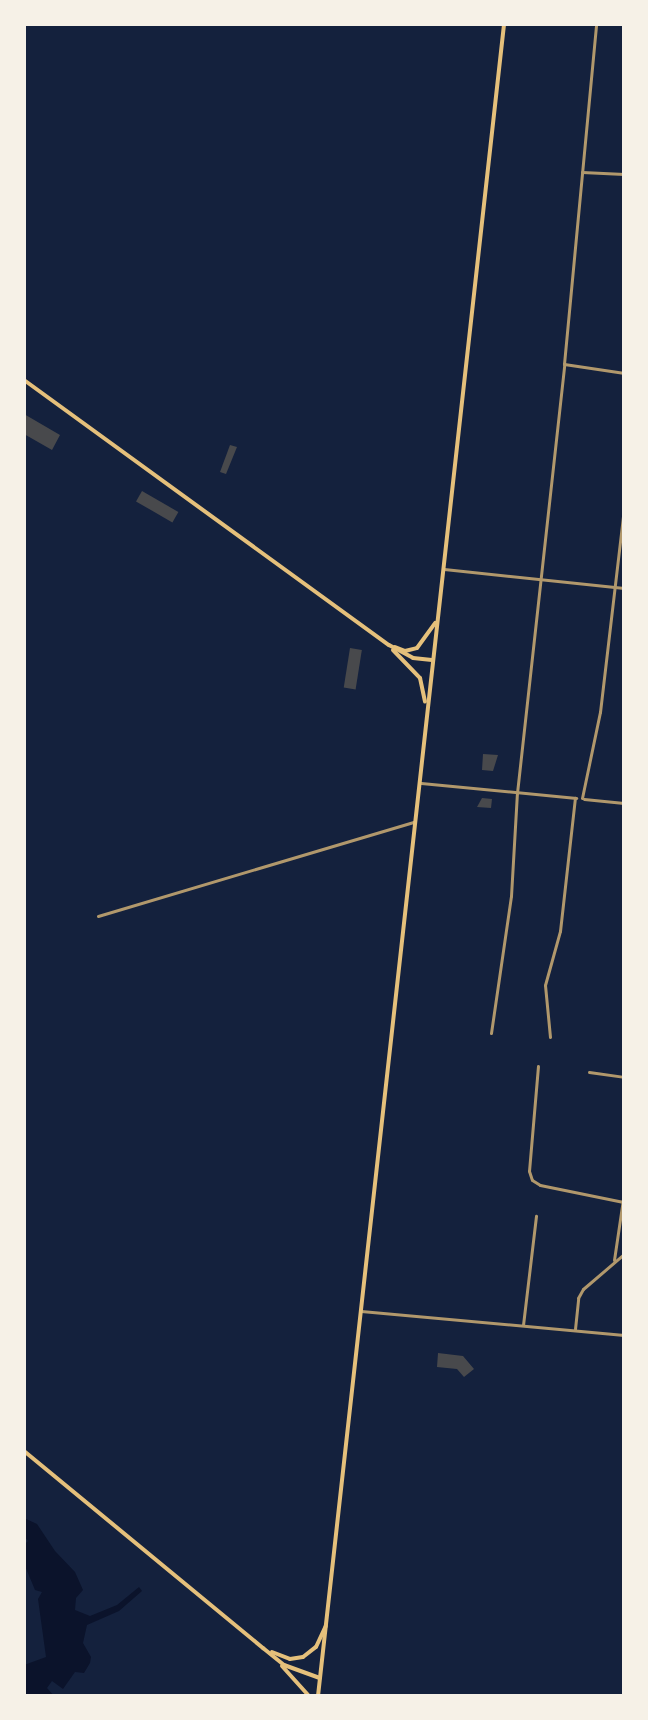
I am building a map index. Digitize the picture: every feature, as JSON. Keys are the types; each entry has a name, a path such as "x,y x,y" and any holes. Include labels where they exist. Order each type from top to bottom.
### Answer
{"main road":[{"path":"318,1696 504,24"},
{"path":"24,380 389,645 413,658 432,660"},
{"path":"389,645 405,651 417,648 438,617"},
{"path":"389,645 420,678 427,709"},
{"path":"24,1451 284,1665 320,1678"},
{"path":"263,1648 290,1659 303,1657 316,1647 326,1626"},
{"path":"263,1648 299,1681 309,1696"}],"street":[{"path":"491,1033 511,896 517,793 564,364 596,24"},
{"path":"582,172 624,174"},
{"path":"564,364 624,373"},
{"path":"582,798 600,712 624,508"},
{"path":"444,569 624,588"},
{"path":"418,783 624,803"},
{"path":"550,1037 545,985 560,931 575,798"},
{"path":"98,916 414,822"},
{"path":"538,1066 529,1171 532,1180 540,1185 623,1202"},
{"path":"589,1072 624,1077"},
{"path":"614,1261 624,1192"},
{"path":"523,1325 536,1216"},
{"path":"575,1330 578,1298 583,1289 624,1254"},
{"path":"361,1311 624,1335"}],"water":[{"path":"24,1518 37,1524 55,1551 75,1572 83,1590 76,1598 75,1610 90,1616 117,1605 139,1587 142,1591 119,1611 87,1625 83,1643 91,1657 90,1663 84,1673 75,1672 63,1689 52,1681 47,1688 54,1696 24,1696 24,1665 46,1657 38,1599 42,1592 35,1590 25,1566 24,1545 28,1541 24,1536"}],"building":[{"path":"24,414 60,435 52,450 24,434"},
{"path":"230,445 237,447 226,474 220,472"},
{"path":"142,491 178,512 172,522 136,501"},
{"path":"350,648 362,650 356,689 344,688"},
{"path":"483,754 498,755 493,771 482,770"},
{"path":"482,798 492,799 491,808 477,807"},
{"path":"438,1353 463,1356 474,1369 464,1377 457,1369 437,1367"}]}
